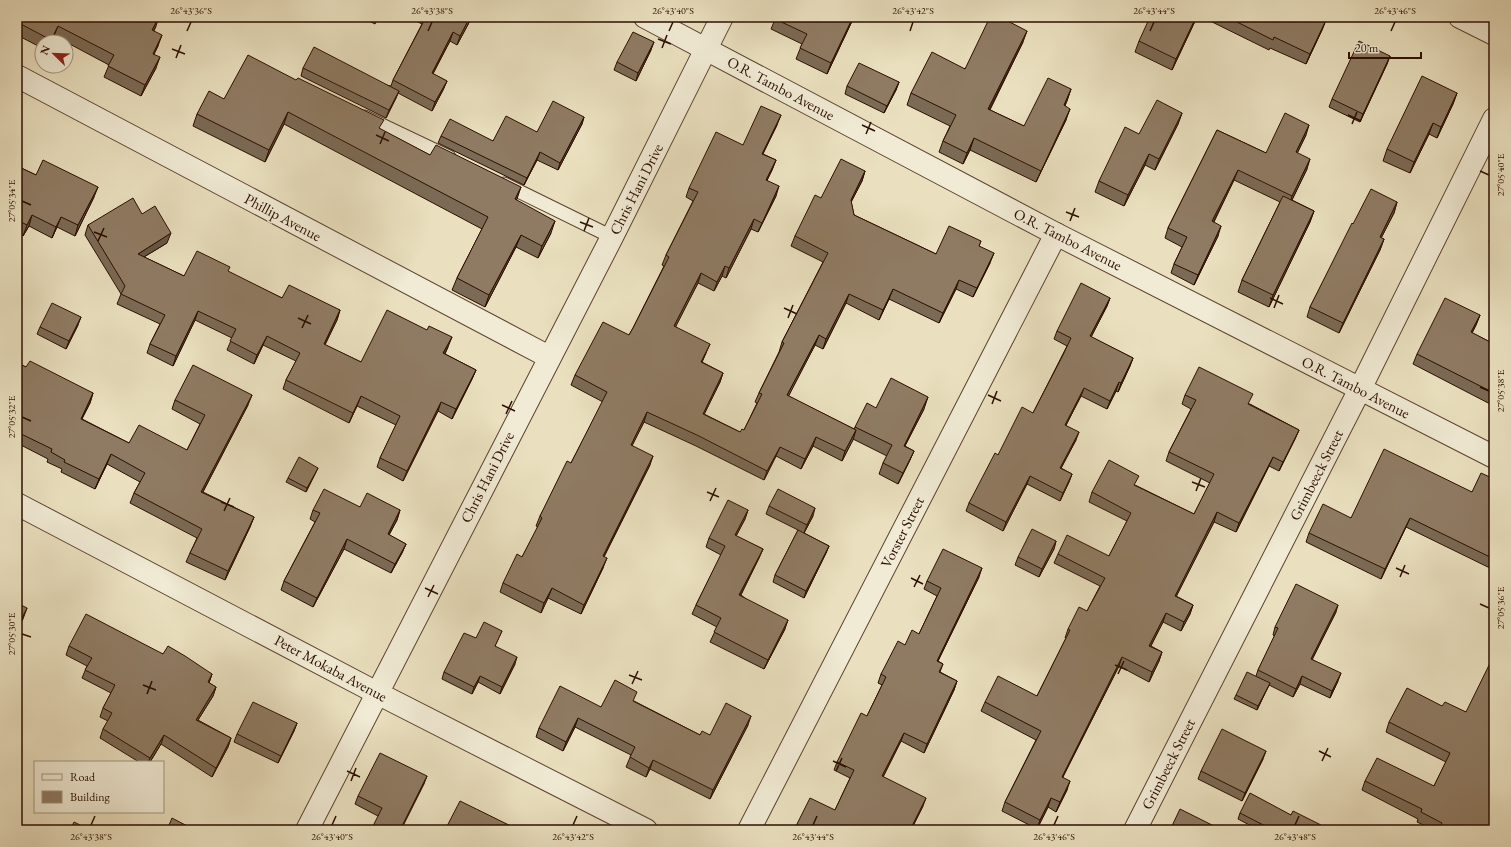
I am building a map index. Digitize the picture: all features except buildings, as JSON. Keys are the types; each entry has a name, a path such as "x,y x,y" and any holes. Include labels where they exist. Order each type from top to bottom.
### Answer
{"street":[{"name":"O.R. Tambo Avenue","path":"645,17 1056,234 1494,457"},
{"name":"Chris Hani Drive","path":"306,830 612,237 722,17"},
{"path":"1460,17 1494,34"},
{"name":"Phillip Avenue","path":"17,76 549,357"},
{"name":"Grimbeeck Street","path":"1135,830 1360,389 1494,119"},
{"name":"Vorster Street","path":"749,830 1056,234"},
{"name":"Peter Mokaba Avenue","path":"17,504 377,693 646,830"}],"lane":[{"path":"357,113 463,164"},
{"path":"491,178 612,237"}]}
